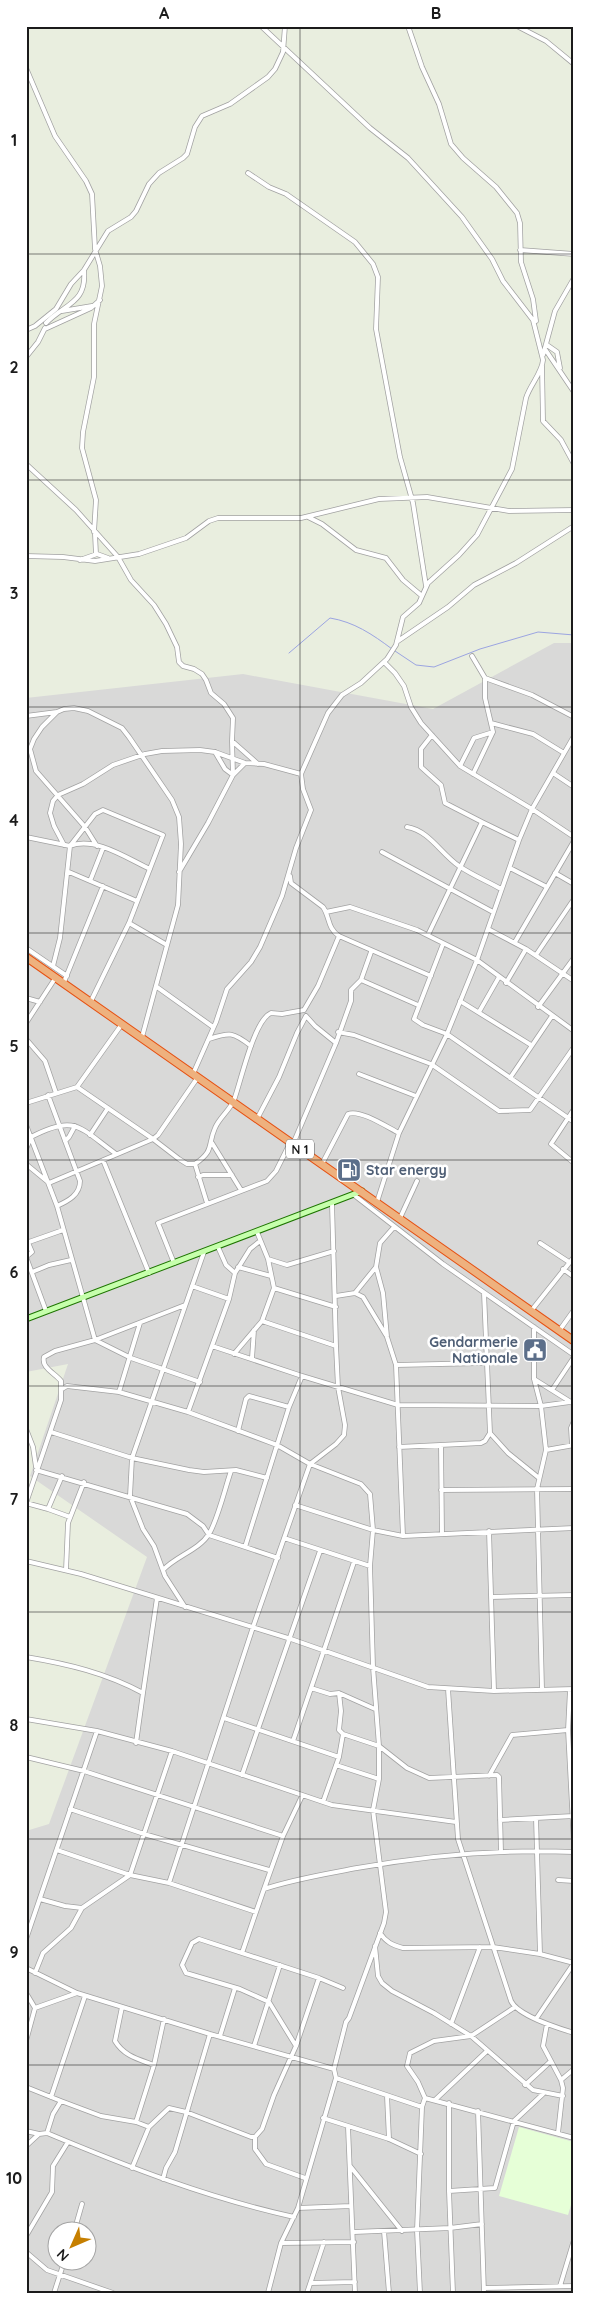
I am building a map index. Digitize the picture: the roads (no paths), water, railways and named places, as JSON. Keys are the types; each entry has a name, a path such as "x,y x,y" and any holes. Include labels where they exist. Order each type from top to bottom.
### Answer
{"highway":[{"name":"N 1","path":"26,957 56,977 65,979 122,1024 574,1341"}],"street":[{"path":"261,26 370,128 408,158 448,200 487,251 503,281 528,312 537,328"},
{"path":"26,357 45,329 46,320 60,304 71,284 84,270 95,249 108,231 131,217 136,211 149,184 159,173 187,154 195,127 202,116 230,104 268,77 280,60 285,26"},
{"path":"408,26 422,67 439,104 451,144 463,158 496,187 517,213 520,222 521,262 533,299 543,355"},
{"path":"516,26 546,41 574,64"},
{"path":"26,68 55,136 76,164 90,189 94,218 95,249 102,276 100,299 94,324 93,383 82,439 84,460 96,500 96,554"},
{"path":"248,173 269,187 286,194 355,242 377,271 376,329 426,587"},
{"path":"520,250 574,254"},
{"path":"26,330 60,311 82,292 85,284 84,270"},
{"path":"574,278 555,312 543,355 542,366 543,421 561,440 574,464"},
{"path":"45,329 94,306 100,299"},
{"path":"60,311 94,306"},
{"path":"546,347 574,392"},
{"path":"546,347 558,352 560,368"},
{"path":"49,1183 153,1139 158,1135 196,1076 227,990 251,962 260,947 290,874 296,848 311,810 303,789 301,774 324,722 335,702 384,662 397,642 403,618 416,606 426,587 477,535 512,469 526,398 542,366"},
{"path":"26,464 76,510 118,557 131,580 154,605 166,624 177,647 179,662 183,666 194,668 202,674 211,693 224,704 234,721 231,758 232,775"},
{"path":"26,556 63,557 95,561 110,559 139,554 186,538 209,521 218,518 308,516 379,499 439,498 490,510 509,512 574,510"},
{"path":"308,516 322,524 356,550 386,558 402,580 422,596"},
{"path":"397,642 412,629 448,607 474,585 516,564 574,526"},
{"path":"80,560 96,554 110,559"},
{"path":"472,656 485,678 485,698 492,732 473,774"},
{"path":"384,662 395,672 404,686 411,707 421,723 460,766 532,808 574,837"},
{"path":"485,678 532,695 574,717"},
{"path":"26,716 74,708 88,711 122,728 168,794 179,817 181,844 178,905 142,1037"},
{"path":"58,712 42,727 30,749 36,770 85,827 97,846"},
{"path":"491,723 533,734 564,753"},
{"path":"460,766 474,738 492,732"},
{"path":"432,735 421,749 421,767 441,785 445,803 518,840"},
{"path":"377,1202 399,1134 447,1034 477,960 518,840 532,808 573,739"},
{"path":"232,741 258,764"},
{"path":"64,845 54,826 50,813 58,796 83,784 113,765 141,756 162,751 200,750 215,752 245,764 258,764 301,774"},
{"path":"215,752 225,769 232,775"},
{"path":"179,874 232,775 245,764"},
{"path":"553,773 574,787"},
{"path":"53,966 60,938 69,872 70,846 95,814 103,810 147,829 161,832 162,839 128,923 91,1001"},
{"path":"428,935 482,822"},
{"path":"407,827 418,829 425,833 437,847 461,867 501,889"},
{"path":"26,837 70,846 78,844 97,846 150,869"},
{"path":"514,942 574,842"},
{"path":"90,881 103,848"},
{"path":"382,852 493,912"},
{"path":"510,868 547,887"},
{"path":"69,872 137,901"},
{"path":"555,873 574,884"},
{"path":"290,874 292,883 326,912 328,924 339,936 371,952 431,976"},
{"path":"26,948 53,966 65,979 103,886"},
{"path":"536,955 574,900"},
{"path":"326,912 350,907 428,935 477,960 499,978 574,1031"},
{"path":"128,923 167,945"},
{"path":"488,929 536,955 574,981"},
{"path":"336,1043 314,1026 304,1010 318,986 339,936"},
{"path":"443,944 418,1005 414,1016 415,1020 447,1034 574,1122"},
{"path":"506,982 526,949"},
{"path":"174,1263 158,1223 270,1178 291,1143 336,1043 338,1032 351,1001 351,990 361,980 371,952"},
{"path":"538,1006 574,958"},
{"path":"26,1023 56,977"},
{"path":"479,1012 499,978"},
{"path":"361,980 418,1005"},
{"path":"157,987 214,1027"},
{"path":"26,998 40,1002"},
{"path":"460,1001 531,1045"},
{"path":"77,1087 187,1164 195,1164 206,1155 212,1143 216,1126 233,1102 251,1046 267,1015 304,1010"},
{"path":"257,1119 279,1077 297,1032 306,1016"},
{"path":"510,1078 552,1016"},
{"path":"26,1103 77,1087 122,1024"},
{"path":"338,1032 354,1035 431,1064 499,1111 530,1110 574,1047"},
{"path":"208,1039 225,1034 236,1034 251,1046"},
{"path":"26,1039 45,1061 56,1093"},
{"path":"360,1074 416,1096"},
{"path":"48,1095 77,1170 80,1187 70,1200 57,1206"},
{"path":"90,1135 108,1108"},
{"path":"574,1109 551,1144 574,1163"},
{"path":"322,1164 348,1114 352,1112 363,1115 399,1134"},
{"path":"26,1149 31,1137 58,1125 70,1124 90,1135 116,1154"},
{"path":"65,1141 69,1138 75,1126"},
{"path":"27,1129 57,1206 94,1340 131,1358 200,1382"},
{"path":"212,1143 242,1190"},
{"path":"103,1160 149,1273"},
{"path":"26,1164 49,1183"},
{"path":"195,1164 207,1202"},
{"path":"198,1177 232,1175"},
{"path":"400,1218 417,1181"},
{"path":"26,1318 332,1204 362,1191"},
{"path":"354,1194 394,1227 574,1356 552,1390"},
{"path":"169,1883 253,1628 310,1464 336,1444 344,1434 345,1425 338,1387 332,1204"},
{"path":"387,1338 383,1293 376,1267 380,1242 394,1227"},
{"path":"46,1311 26,1257 32,1252 27,1240 63,1230"},
{"path":"234,1354 262,1321 274,1288 268,1259 257,1232"},
{"path":"188,1412 229,1299 235,1272 250,1250 260,1241"},
{"path":"540,1243 569,1262"},
{"path":"218,1247 226,1265 235,1272"},
{"path":"268,1259 287,1265 334,1251"},
{"path":"185,1607 163,1570 154,1546 143,1529 130,1496 132,1458 204,1252"},
{"path":"530,1311 574,1257"},
{"path":"32,1272 71,1260"},
{"path":"238,1266 271,1276"},
{"path":"355,1293 376,1267"},
{"path":"563,1269 574,1277"},
{"path":"192,1286 229,1299"},
{"path":"274,1288 336,1307"},
{"path":"336,1296 355,1293 363,1297 387,1338 396,1366 403,1536"},
{"path":"399,1447 440,1446 486,1441 490,1433 484,1293"},
{"path":"70,1517 26,1503 61,1400 62,1389 60,1380 45,1366 43,1362 44,1357 185,1305"},
{"path":"559,1331 574,1310"},
{"path":"262,1321 336,1346"},
{"path":"119,1392 131,1358 140,1322"},
{"path":"534,1327 534,1379 541,1406 546,1450 537,1489 542,1690"},
{"path":"252,1358 254,1330"},
{"path":"212,1346 398,1405 488,1404 541,1406 572,1403"},
{"path":"396,1366 486,1362"},
{"path":"245,1546 289,1407 302,1376"},
{"path":"534,1379 572,1403"},
{"path":"62,1389 67,1386 119,1392 188,1412 277,1445 310,1464 361,1484 371,1498 370,1566 373,1667 379,1746 379,1779 373,1810 386,1912 380,1933 346,2022 334,2069 336,2078 305,2178 298,2208 281,2243 268,2293"},
{"path":"238,1431 246,1399 249,1396 289,1407"},
{"path":"546,1450 573,1445 571,1428 574,1421"},
{"path":"26,1429 33,1447 36,1470"},
{"path":"51,1432 132,1458 204,1472 231,1471 267,1478"},
{"path":"490,1433 508,1453 539,1478"},
{"path":"440,1446 442,1534"},
{"path":"36,1470 84,1482 186,1514 203,1526 209,1535 278,1558"},
{"path":"163,1570 170,1562 192,1550 209,1535 231,1471"},
{"path":"48,1509 62,1476"},
{"path":"66,1570 70,1517 84,1482"},
{"path":"441,1490 574,1489"},
{"path":"295,1505 372,1530 403,1536 574,1528"},
{"path":"489,1531 494,1691"},
{"path":"284,1538 370,1566"},
{"path":"242,1775 291,1639 320,1551"},
{"path":"26,1561 66,1570 291,1639 428,1687 494,1691 572,1689 568,1730 574,1844"},
{"path":"294,1742 354,1562"},
{"path":"491,1597 574,1595"},
{"path":"136,1743 158,1598"},
{"path":"26,1657 105,1674 143,1693"},
{"path":"311,1688 330,1694 339,1693 375,1709"},
{"path":"448,1689 458,1839 511,2001 515,2007 536,2019 574,2033"},
{"path":"339,1693 341,1711 339,1730 343,1734 379,1746 407,1768 423,1777 497,1775 501,1782 501,1852"},
{"path":"224,1718 339,1757"},
{"path":"26,1719 98,1731 136,1743 172,1751 336,1806 456,1822"},
{"path":"489,1776 512,1735 568,1730"},
{"path":"26,1940 98,1731"},
{"path":"323,1802 339,1757 343,1734"},
{"path":"35,1972 43,1953 71,1928 82,1908 130,1875 172,1751"},
{"path":"26,1757 84,1771 283,1836"},
{"path":"336,1765 379,1779"},
{"path":"242,1953 269,1870 302,1796"},
{"path":"70,1809 144,1834 269,1870"},
{"path":"500,1820 573,1816"},
{"path":"536,1818 540,1954"},
{"path":"57,1850 130,1875 169,1883 256,1912"},
{"path":"264,1890 320,1874 416,1858 501,1852 574,1852"},
{"path":"558,1880 574,1882"},
{"path":"40,1899 65,1906 82,1908"},
{"path":"380,1933 385,1941 403,1948 493,1947 540,1954 574,1963 536,2019"},
{"path":"296,2046 269,2002 235,1988 186,1973 182,1965 192,1943 199,1939 343,1988"},
{"path":"375,1944 377,1971 382,1983 392,1992 471,2036 525,2085 543,2094 563,2096"},
{"path":"451,2024 480,1947"},
{"path":"254,2046 280,1965"},
{"path":"26,1968 77,1994 334,2069"},
{"path":"305,2178 266,2164 255,2149 255,2137 262,2129 296,2046 318,1978"},
{"path":"220,2036 235,1988"},
{"path":"26,1993 35,2008 26,2041"},
{"path":"35,2008 77,1994"},
{"path":"51,2097 85,1996"},
{"path":"122,2007 115,2041 120,2049 130,2056 154,2065"},
{"path":"420,2293 417,2230 422,2107 425,2098 418,2082 407,2066 410,2053 434,2042 471,2036 515,2007"},
{"path":"136,2122 154,2065 164,2020"},
{"path":"547,2024 543,2042 561,2080 563,2096 558,2133"},
{"path":"163,2179 166,2168 175,2152 210,2034"},
{"path":"435,2100 487,2051"},
{"path":"525,2085 551,2061"},
{"path":"561,2080 574,2069"},
{"path":"336,2078 422,2107"},
{"path":"26,2087 101,2116 136,2122 149,2127"},
{"path":"449,2191 493,2189 497,2186 514,2121 543,2094"},
{"path":"387,2096 389,2138"},
{"path":"425,2098 574,2138"},
{"path":"47,2133 61,2101"},
{"path":"449,2103 449,2191 453,2293"},
{"path":"132,2168 149,2127 169,2108 186,2112 255,2137"},
{"path":"478,2111 484,2290 574,2286"},
{"path":"323,2118 348,2128 389,2138 421,2154"},
{"path":"348,2128 354,2232 355,2293"},
{"path":"26,2131 39,2134 47,2133 132,2168 237,2204 294,2217"},
{"path":"26,2146 39,2134"},
{"path":"26,2236 52,2192 53,2166 68,2142"},
{"path":"350,2166 402,2230"},
{"path":"77,2222 82,2204"},
{"path":"298,2208 351,2206"},
{"path":"354,2232 450,2228 482,2224"},
{"path":"384,2232 389,2293"},
{"path":"560,2286 574,2240"},
{"path":"307,2293 324,2242"},
{"path":"281,2243 354,2242"},
{"path":"26,2252 48,2270 99,2291 114,2293"},
{"path":"54,2293 61,2272"},
{"path":"310,2282 355,2282"},
{"path":"566,2286 566,2293"}],"waterway":[{"path":"289,653 330,618 347,622 362,629 392,649"},
{"path":"395,651 416,665 434,667 480,649 538,632 574,635"}],"place":[{"name":"Star energy","path":"349,1170"},
{"name":"Gendarmerie Nationale","path":"535,1350"}]}
